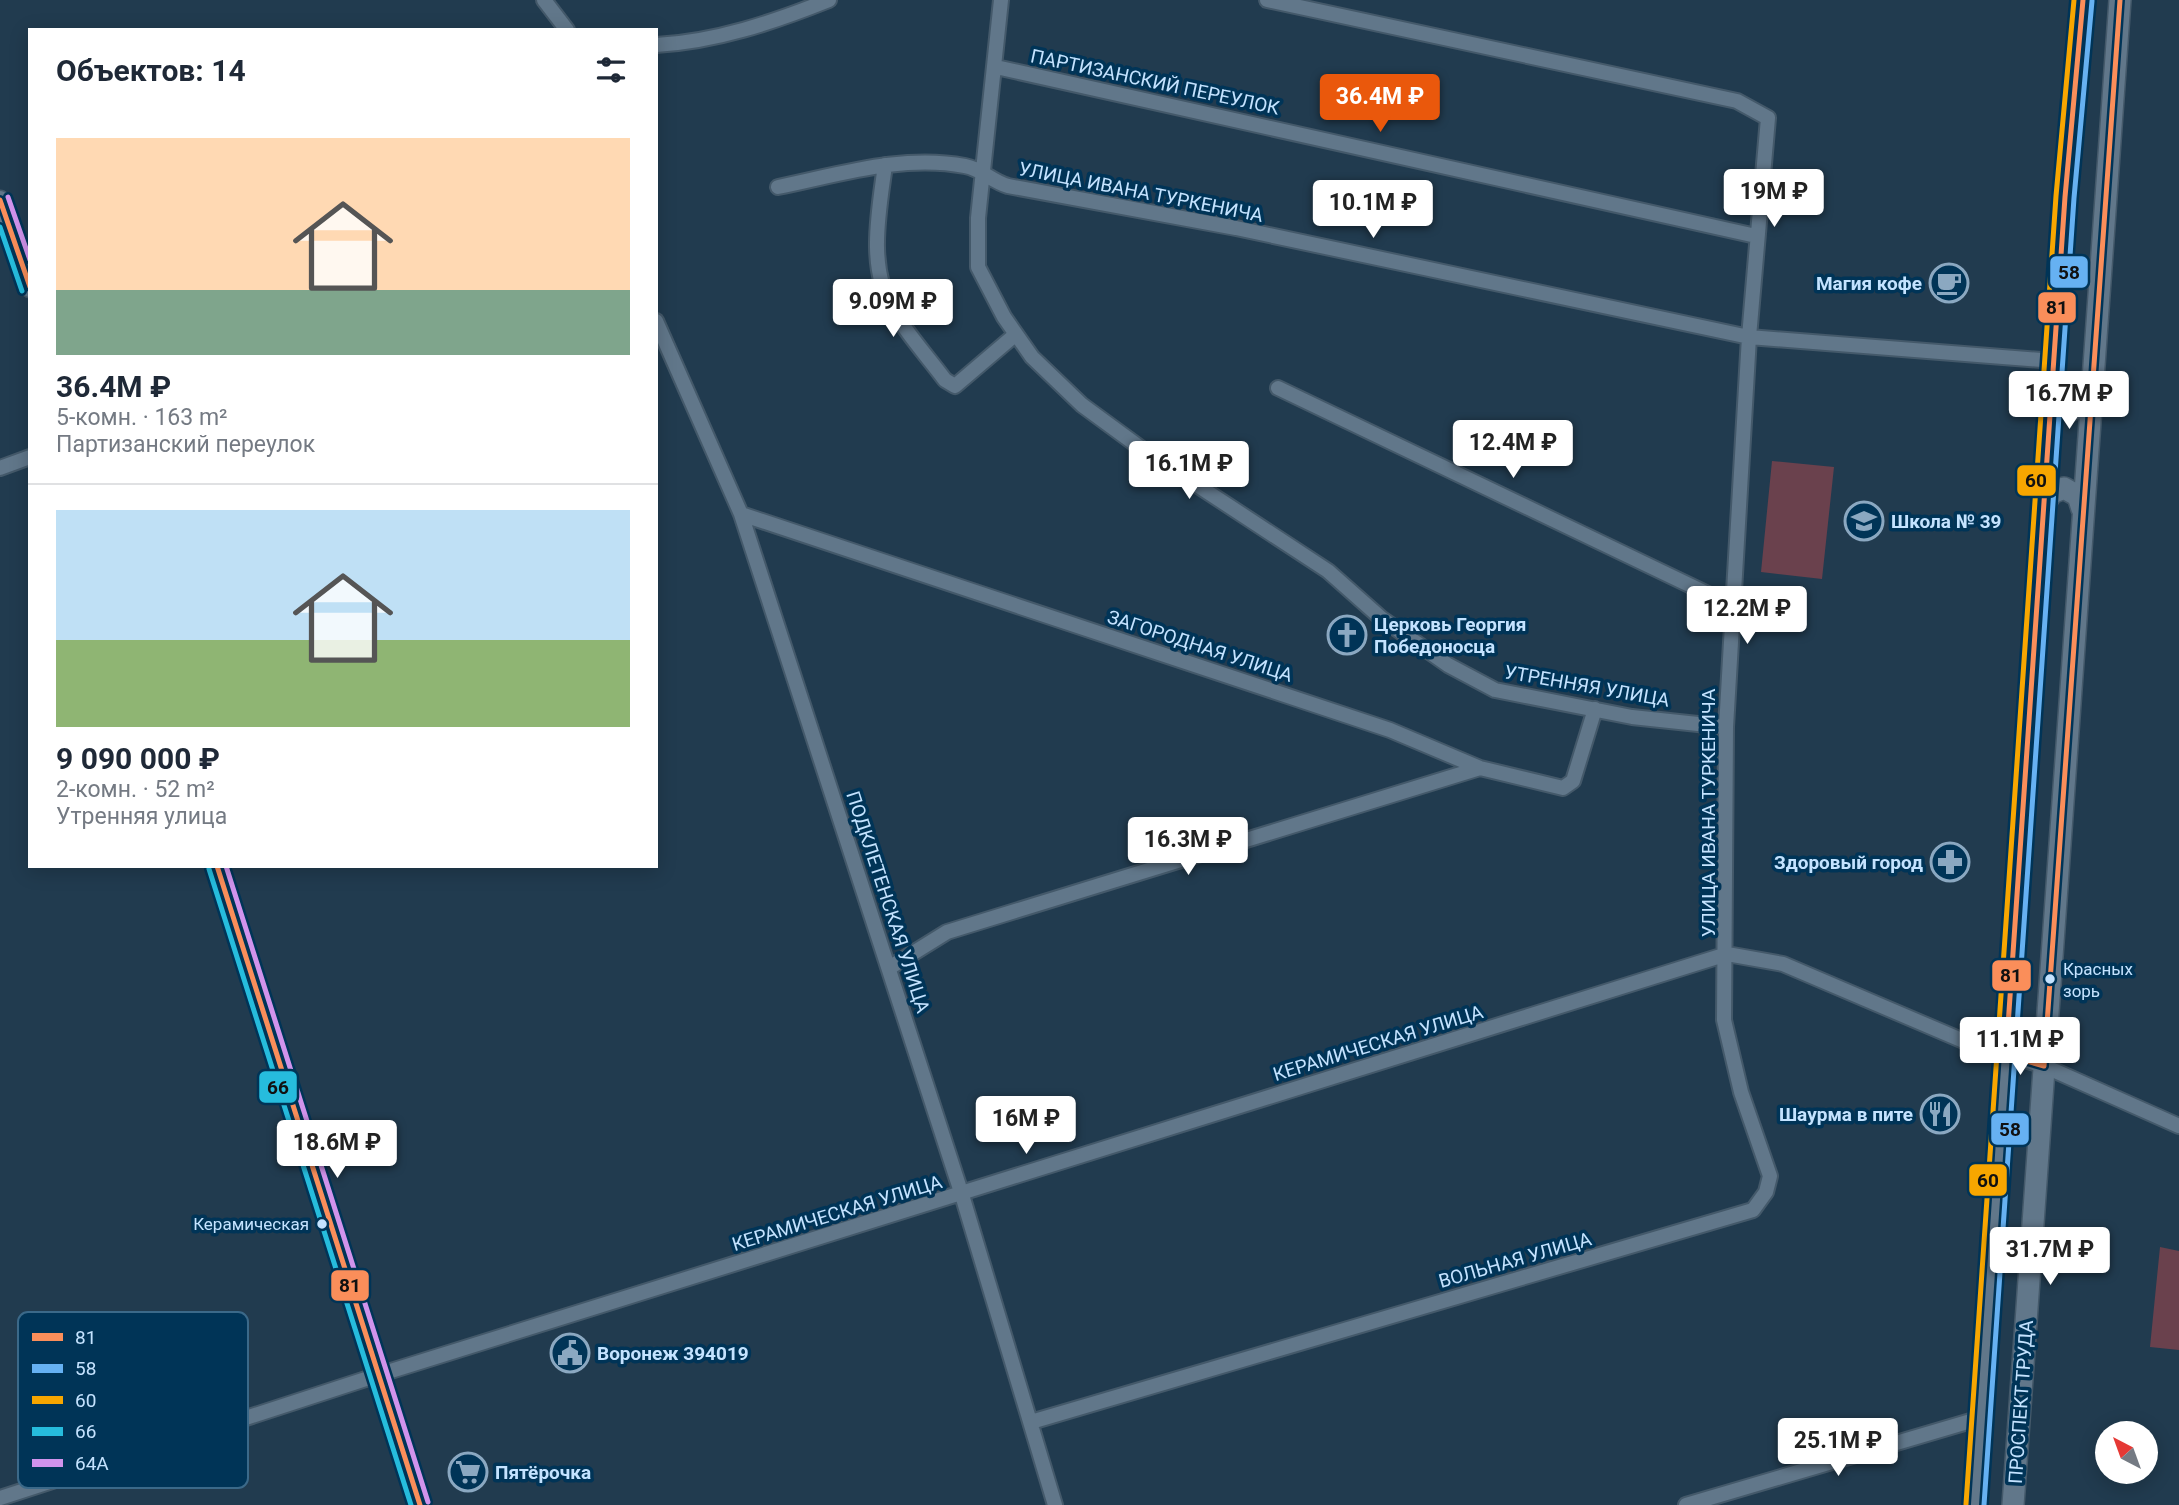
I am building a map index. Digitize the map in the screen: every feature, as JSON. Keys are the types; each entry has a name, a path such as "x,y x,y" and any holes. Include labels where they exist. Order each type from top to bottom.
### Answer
{"main road":[{"name":"ПРОСПЕКТ ТРУДА","path":"1975,1505 2054,362 2082,0"},
{"name":"ПРОСПЕКТ ТРУДА","path":"2013,1505 2120,0"},
{"path":"2052,392 2058,404 2070,410 2081,407 2092,393"},
{"path":"2044,504 2052,493 2064,488 2078,496 2082,509"}],"street":[{"path":"544,0 565,28"},
{"path":"658,45 685,44 785,18 829,0"},
{"name":"УТРЕННЯЯ УЛИЦА","path":"1001,0 996,67 982,171 978,267 1032,357 1082,405 1142,449 1328,571 1381,618 1448,666 1495,691 1632,717 1726,727"},
{"name":"УЛИЦА ИВАНА ТУРКЕНИЧА","path":"1267,0 1737,101 1768,118 1756,236 1731,605 1726,727 1727,954"},
{"name":"ПАРТИЗАНСКИЙ ПЕРЕУЛОК","path":"996,67 1756,236"},
{"path":"778,187 885,165 938,163 982,171"},
{"path":"885,165 876,231 881,276 891,308 937,370 955,386 1016,334"},
{"name":"УЛИЦА ИВАНА ТУРКЕНИЧА","path":"982,171 992,181 1007,186 1236,228 1749,337 2054,362"},
{"path":"0,200 28,282"},
{"name":"ПОДКЛЕТЕНСКАЯ УЛИЦА","path":"658,326 741,514 962,1195 1055,1505"},
{"path":"1278,387 1731,605"},
{"path":"0,468 28,458"},
{"name":"ЗАГОРОДНАЯ УЛИЦА","path":"741,514 1390,730 1480,768 1563,788 1573,781 1595,709"},
{"path":"889,968 947,932 1480,768"},
{"path":"218,868 420,1505"},
{"path":"1727,954 1783,964 1966,1042 2045,1066 2179,1126"},
{"name":"КЕРАМИЧЕСКАЯ УЛИЦА","path":"248,1417 1727,954"},
{"name":"ВОЛЬНАЯ УЛИЦА","path":"1031,1422 1753,1210 1766,1192 1770,1176 1741,1092 1724,1020 1727,954"},
{"path":"1686,1505 1981,1418"},
{"name":"КЕРАМИЧЕСКАЯ УЛИЦА","path":"0,1498 31,1488"}],"shaded area":[{"path":"1772,461 1834,467 1822,579 1761,572"},
{"path":"2160,1247 2179,1251 2179,1350 2150,1347"}],"transit line":[{"name":"60","path":"1966,1504 2056,196 2074,0"},
{"name":"81","path":"2083,0 2065,197 2006,1055 2044,1066 2120,0"},
{"name":"58","path":"1984,1505 2074,198 2092,1"},
{"name":"64А","path":"8,197 28,254"},
{"name":"81","path":"0,200 28,281"},
{"name":"66","path":"0,227 22,291"},
{"name":"81","path":"218,868 420,1505"},
{"name":"64А","path":"227,868 428,1502"},
{"name":"66","path":"209,869 411,1505"}],"place":[{"name":"Магия кофе","path":"1949,283"},
{"name":"Школа № 39","path":"1864,521"},
{"name":"Церковь Георгия Победоносца","path":"1347,635"},
{"name":"Здоровый город","path":"1950,862"},
{"name":"Красных зорь","path":"2050,979"},
{"name":"Шаурма в пите","path":"1940,1114"},
{"name":"Керамическая","path":"322,1224"},
{"name":"Воронеж 394019","path":"570,1353"},
{"name":"Пятёрочка","path":"468,1472"}]}
